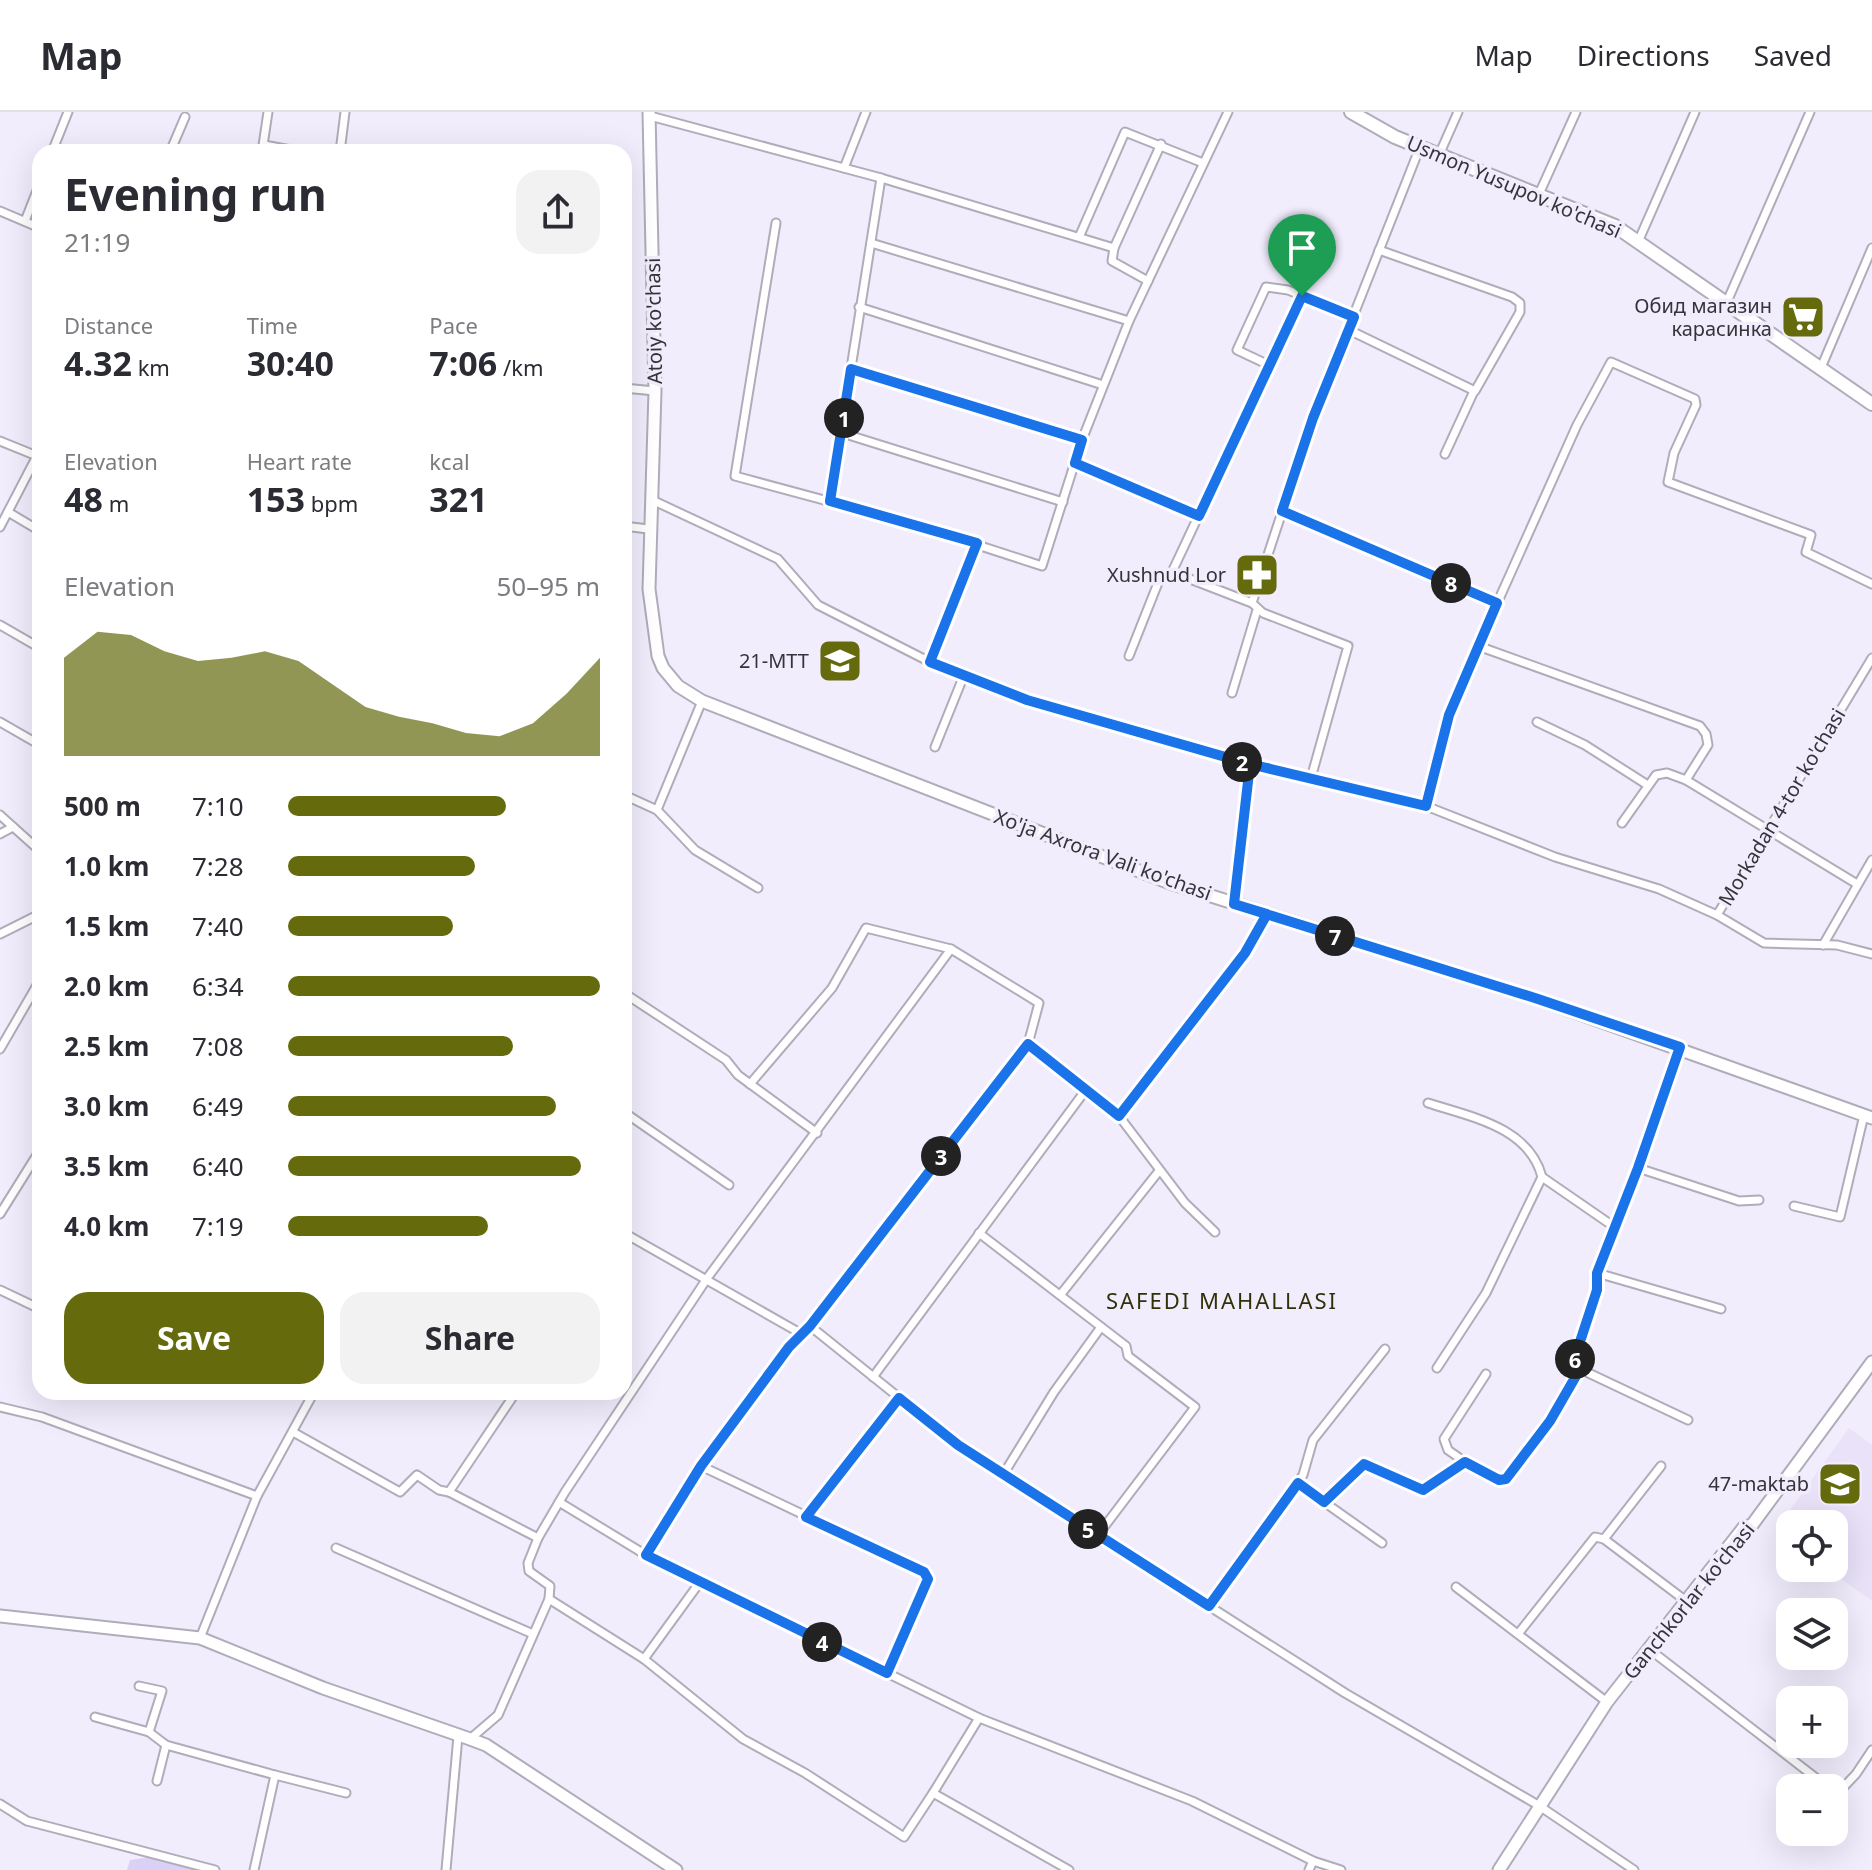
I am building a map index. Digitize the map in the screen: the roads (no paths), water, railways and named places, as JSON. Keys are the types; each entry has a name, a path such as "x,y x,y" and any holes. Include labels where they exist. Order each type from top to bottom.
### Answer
{"main road":[{"name":"Usmon Yusupov ko'chasi","path":"1351,112 1420,147 1615,226 1872,404"}],"street":[{"path":"55,144 68,112"},
{"path":"264,144 268,112"},
{"path":"341,144 345,112"},
{"path":"844,168 866,112"},
{"path":"776,223 735,476 977,543 1042,566 1082,440 1129,321 1228,112"},
{"path":"1439,155 1458,112"},
{"path":"1539,194 1576,112"},
{"path":"1638,242 1695,112"},
{"path":"1726,304 1810,112"},
{"path":"650,114 1080,235 1114,248"},
{"name":"Atoiy ko'chasi","path":"648,529 652,500 655,391 650,114"},
{"path":"173,144 185,117"},
{"path":"1080,235 1120,137 1125,132 1203,163"},
{"path":"1148,281 1116,266 1112,261 1114,248 1161,144"},
{"path":"1232,693 1282,511 1313,418 1420,147"},
{"path":"830,501 881,178"},
{"path":"25,221 32,203"},
{"path":"0,211 32,224"},
{"path":"871,243 1129,321"},
{"path":"1820,370 1870,261 1872,248"},
{"path":"1379,250 1520,303 1520,312 1474,391 1445,454"},
{"path":"1271,366 1237,350 1266,287 1302,296 1354,317"},
{"path":"1129,656 1160,578 1172,572 1302,296"},
{"path":"859,307 1103,385"},
{"path":"1349,330 1474,391"},
{"path":"1426,806 1449,715 1577,425 1611,362 1695,399 1696,405 1674,453 1668,482 1811,535 1806,552 1872,584"},
{"path":"851,369 1082,440"},
{"path":"632,389 655,391"},
{"path":"842,433 1063,502"},
{"path":"0,441 32,451"},
{"path":"1075,463 1199,516"},
{"path":"0,527 32,465"},
{"path":"652,500 778,559 818,605 930,662 1027,700 1250,764 1426,806 1555,857 1629,877 1717,915 1764,943 1823,945 1872,954"},
{"path":"1282,511 1497,603"},
{"path":"8,512 32,526"},
{"path":"632,527 648,529"},
{"name":"Xo'ja Axrora Vali ko'chasi","path":"648,529 649,589 658,656 678,686 702,701 1160,880 1535,998 1680,1047 1868,1117"},
{"path":"930,662 977,543"},
{"path":"1172,572 1348,646 1311,778"},
{"path":"0,625 32,643"},
{"path":"1478,646 1700,726 1706,734 1708,745 1686,780"},
{"name":"Morkadan 4-tor ko'chasi","path":"1717,915 1872,658"},
{"path":"935,747 964,675"},
{"path":"657,810 702,701"},
{"path":"0,722 32,740"},
{"path":"1537,722 1585,745 1646,784"},
{"path":"1234,904 1250,764"},
{"path":"1622,823 1646,784 1656,775 1667,773 1686,780 1857,884"},
{"path":"632,799 657,810 695,850 758,888"},
{"path":"0,815 32,844"},
{"path":"0,834 13,827"},
{"path":"1823,945 1872,860"},
{"path":"1119,1116 1245,953 1267,914"},
{"path":"0,934 32,918"},
{"path":"646,1555 701,1466 800,1333 810,1326 1028,1044 1039,1003 951,949 866,928 832,988 750,1084"},
{"path":"632,1392 708,1277 951,949"},
{"path":"0,1049 32,994"},
{"path":"632,998 726,1060 750,1084 817,1133"},
{"path":"1028,1044 1119,1116 1159,1171 1215,1232"},
{"path":"1680,1047 1597,1273 1597,1290 1572,1366 1688,1420"},
{"path":"873,1377 1085,1091"},
{"path":"1428,1103 1499,1127 1520,1140 1537,1160 1542,1177 1613,1226"},
{"path":"1794,1206 1840,1217 1868,1117"},
{"path":"632,1118 729,1185"},
{"path":"0,1214 32,1163"},
{"path":"1638,1168 1739,1201 1759,1200"},
{"path":"1061,1294 1159,1171"},
{"path":"1437,1368 1486,1293 1542,1177"},
{"path":"979,1233 1126,1346 1128,1356 1195,1407 1098,1535"},
{"path":"632,1237 708,1277 800,1333"},
{"path":"1597,1273 1721,1309"},
{"path":"0,1290 32,1305"},
{"path":"810,1326 899,1398 1003,1475 1345,1693 1538,1805 1634,1870"},
{"path":"1003,1475 1054,1392 1101,1327"},
{"path":"1209,1606 1298,1483 1313,1440 1385,1349"},
{"name":"Ganchkorlar ko'chasi","path":"1499,1870 1607,1702 1744,1527 1752,1525 1872,1362"},
{"path":"1486,1374 1444,1439 1448,1450 1499,1480 1506,1479 1550,1421 1580,1369"},
{"path":"806,1517 899,1398"},
{"path":"200,1638 257,1496 310,1400"},
{"path":"449,1492 511,1400"},
{"path":"446,1870 464,1737 498,1715 549,1599 550,1586 527,1568 538,1538 627,1400"},
{"path":"0,1407 42,1417 257,1496"},
{"path":"293,1432 400,1492 417,1475 439,1490 449,1492 538,1538"},
{"path":"1324,1502 1359,1465 1423,1490 1465,1462"},
{"path":"701,1466 924,1572 928,1579 887,1673"},
{"path":"1604,1539 1661,1466"},
{"path":"1298,1483 1382,1543"},
{"path":"559,1502 646,1555 979,1718 1178,1795 1313,1861 1341,1870"},
{"path":"1518,1634 1591,1541 1600,1536 1686,1601"},
{"path":"336,1548 533,1634"},
{"path":"644,1659 700,1582"},
{"path":"1456,1587 1607,1702"},
{"path":"549,1599 644,1659 743,1739 805,1773 904,1837 979,1718"},
{"path":"0,1616 200,1638 323,1688 486,1745 676,1870"},
{"path":"1649,1649 1811,1774"},
{"path":"139,1686 162,1691 149,1732"},
{"path":"95,1717 149,1732 166,1745 346,1793"},
{"path":"157,1781 166,1745"},
{"path":"1848,1782 1872,1750"},
{"path":"254,1870 275,1775"},
{"path":"933,1793 1069,1870"},
{"path":"0,1804 27,1821 215,1870"},
{"path":"1309,1870 1313,1861"}],"place":[{"name":"Обид магазин карасинка","path":"1803,317"},
{"name":"Xushnud Lor","path":"1257,575"},
{"name":"21-MTT","path":"840,661"},
{"name":"47-maktab","path":"1840,1484"}],"district":[{"name":"SAFEDI MAHALLASI","path":"1222,1301"}]}
